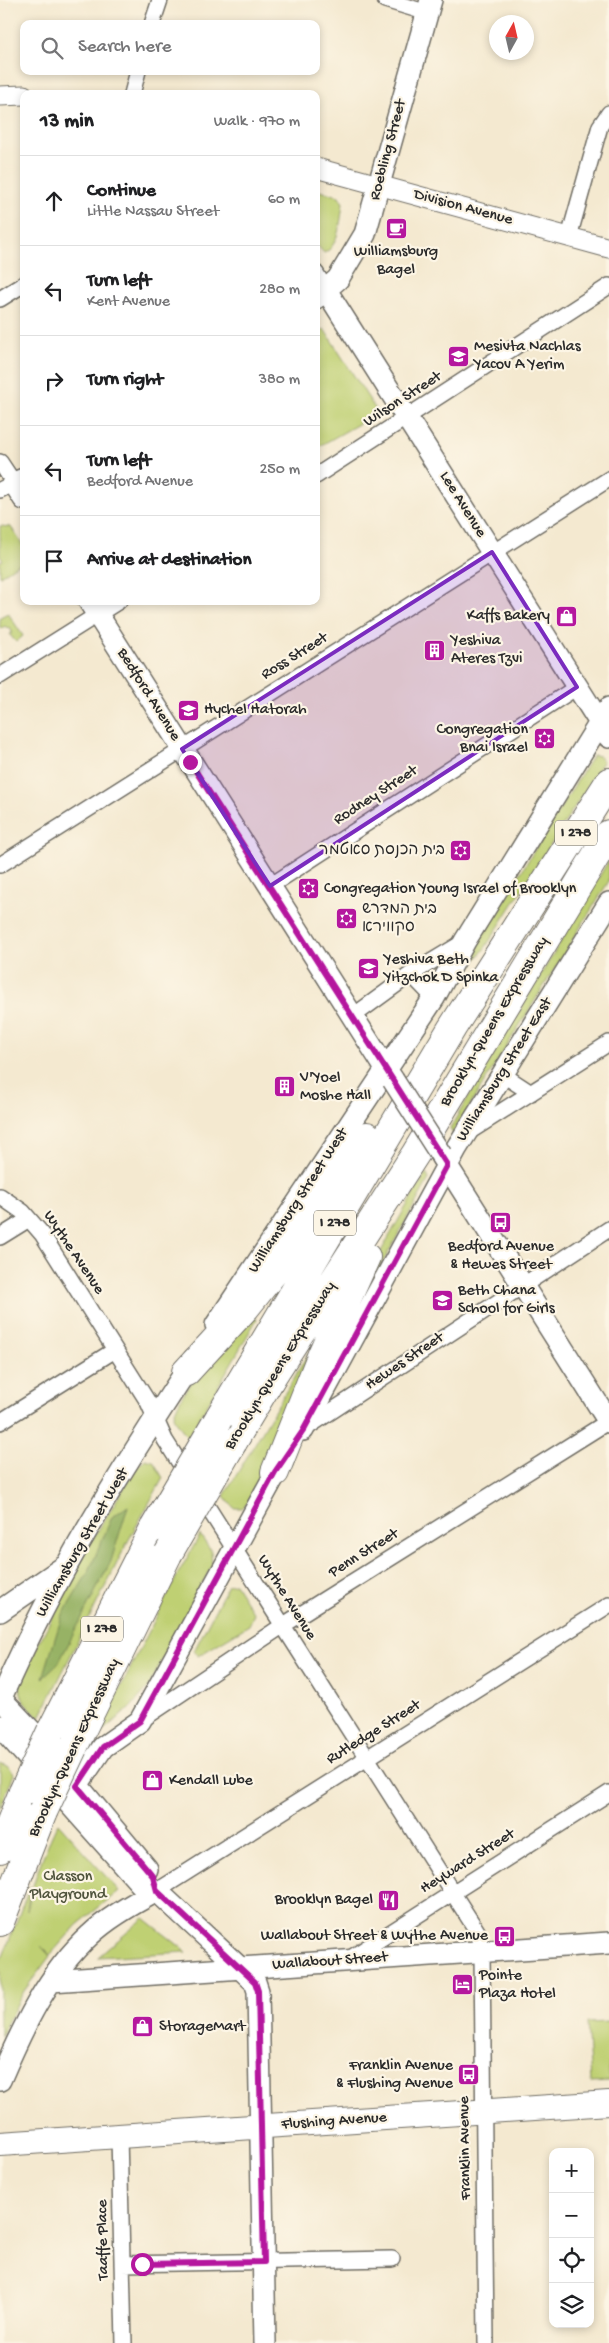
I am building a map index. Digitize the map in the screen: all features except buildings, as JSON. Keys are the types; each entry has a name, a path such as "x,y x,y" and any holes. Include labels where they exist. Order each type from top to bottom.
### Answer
{"highway":[{"name":"Brooklyn-Queens Expressway","path":"0,1849 23,1792 51,1731 154,1528 452,1028 609,782"},
{"name":"Brooklyn-Queens Expressway","path":"0,1922 43,1812 168,1554 273,1375 435,1158 609,834"},
{"path":"186,1372 246,1307 286,1257 432,1038 452,1028"},
{"path":"275,1472 351,1288 435,1158"}],"main road":[{"name":"Roebling Street","path":"320,287 338,279 365,234 430,6"},
{"name":"Lee Avenue","path":"320,287 408,418 577,687 606,722"},
{"name":"Bedford Avenue","path":"93,608 389,1075 435,1158 522,1285 609,1421"},
{"name":"Williamsburg Street West","path":"0,1699 66,1566 155,1419 389,1075 465,941 606,722"},
{"name":"Williamsburg Street East","path":"72,1793 103,1747 140,1721 275,1472 303,1431 435,1158 466,1134 609,903"},
{"path":"0,1610 66,1566"},
{"path":"0,1699 72,1793"},
{"path":"0,1726 72,1793 153,1876 157,1891 255,1982 258,1991 265,2343"},
{"path":"0,2080 27,2022 51,1981 66,1960 90,1934 134,1903 157,1891"},
{"name":"Wallabout Street","path":"51,1981 609,1943"},
{"name":"Flushing Avenue","path":"0,2144 609,2103"}],"street":[{"path":"153,20 160,0"},
{"path":"385,0 430,6"},
{"path":"133,90 137,75"},
{"path":"0,96 20,95"},
{"path":"569,237 600,126 609,112"},
{"name":"Division Avenue","path":"320,169 609,248"},
{"path":"0,299 20,286"},
{"name":"Wilson Street","path":"320,473 609,286"},
{"path":"0,462 15,488"},
{"name":"Ross Street","path":"0,865 609,479"},
{"path":"0,676 93,608"},
{"name":"Rodney Street","path":"270,886 577,687"},
{"path":"352,1017 411,974 465,941"},
{"path":"411,974 434,998"},
{"path":"466,1134 609,1043"},
{"path":"502,1074 531,1093"},
{"name":"Wythe Avenue","path":"0,1196 11,1202 42,1234 148,1402 165,1440 477,1931 482,1952"},
{"path":"0,1237 29,1219"},
{"name":"Hewes Street","path":"303,1431 609,1229"},
{"path":"0,1422 115,1350"},
{"name":"Penn Street","path":"140,1721 282,1626 609,1421"},
{"name":"Rutledge Street","path":"157,1891 609,1605"},
{"name":"Heyward Street","path":"346,1961 609,1793"},
{"name":"Franklin Avenue","path":"482,1952 486,2343"},
{"name":"Taaffe Place","path":"119,2136 124,2343"},
{"path":"122,2264 392,2259"}],"highlighted area":[{"path":"492,552 577,687 270,886 182,749"}],"green space":[{"path":"320,191 339,196 343,203 336,238 329,250 324,253 320,248"},
{"path":"324,329 378,413 320,446 320,332"},
{"path":"0,526 11,527 20,541 20,563 0,576 0,562 3,560 0,556"},
{"path":"8,613 23,636 16,642 10,635 12,632 10,628 8,629 5,626 0,629 0,617"},
{"path":"593,755 599,756 603,762 485,948 435,1012"},
{"path":"609,860 609,881 453,1133 450,1128"},
{"path":"426,1173 429,1179 341,1338 369,1274"},
{"path":"253,1317 257,1319 188,1438 173,1417 179,1403 196,1376 207,1363"},
{"path":"308,1354 279,1443 250,1501 242,1508 234,1508 224,1496"},
{"path":"145,1459 153,1461 163,1478 127,1543 39,1719 22,1696 20,1691 21,1678 88,1547 136,1468"},
{"path":"128,1506 111,1561 58,1664 43,1678 62,1616 89,1571 112,1517"},
{"path":"200,1535 211,1551 212,1565 148,1688 129,1709 96,1736 179,1572"},
{"path":"235,1584 254,1614 249,1625 198,1656 194,1651 228,1585"},
{"path":"0,1763 8,1766 14,1774 0,1809"},
{"name":"Classon Playground","path":"58,1823 119,1891 77,1925 50,1955 41,1946 50,1956 24,1991 0,2036 0,1964 30,1886 27,1911 32,1888"},
{"path":"144,1918 187,1952 98,1957"},
{"path":"609,2022 609,2081 591,2082 587,2023"}],"place":[{"name":"Williamsburg Bagel","path":"396,228"},
{"name":"Mesivta Nachlas Yacov A Yerim","path":"458,356"},
{"name":"Kaffs Bakery","path":"566,616"},
{"name":"Yeshiva Ateres Tzvi","path":"435,650"},
{"name":"Hychel Hatorah","path":"188,710"},
{"name":"Congregation Bnai Israel","path":"544,739"},
{"name":"בית הכנסת סאטמר","path":"461,851"},
{"name":"Congregation Young Israel of Brooklyn","path":"308,889"},
{"name":"בית המדרש סקווירא","path":"346,919"},
{"name":"Yeshiva Beth Yitzchok D Spinka","path":"368,969"},
{"name":"V'Yoel Moshe Hall","path":"284,1087"},
{"name":"Bedford Avenue & Hewes Street","path":"501,1223"},
{"name":"Beth Chana School for Girls","path":"442,1300"},
{"name":"Kendall Lube","path":"153,1781"},
{"name":"Brooklyn Bagel","path":"389,1900"},
{"name":"Wallabout Street & Wythe Avenue","path":"504,1936"},
{"name":"Pointe Plaza Hotel","path":"463,1985"},
{"name":"StorageMart","path":"143,2027"},
{"name":"Franklin Avenue & Flushing Avenue","path":"469,2075"}],"route":[{"path":"142,2264 264,2262 258,1991 255,1982 157,1891 153,1876 77,1786 103,1747 140,1721 275,1472 303,1431 447,1165 190,762"}]}
